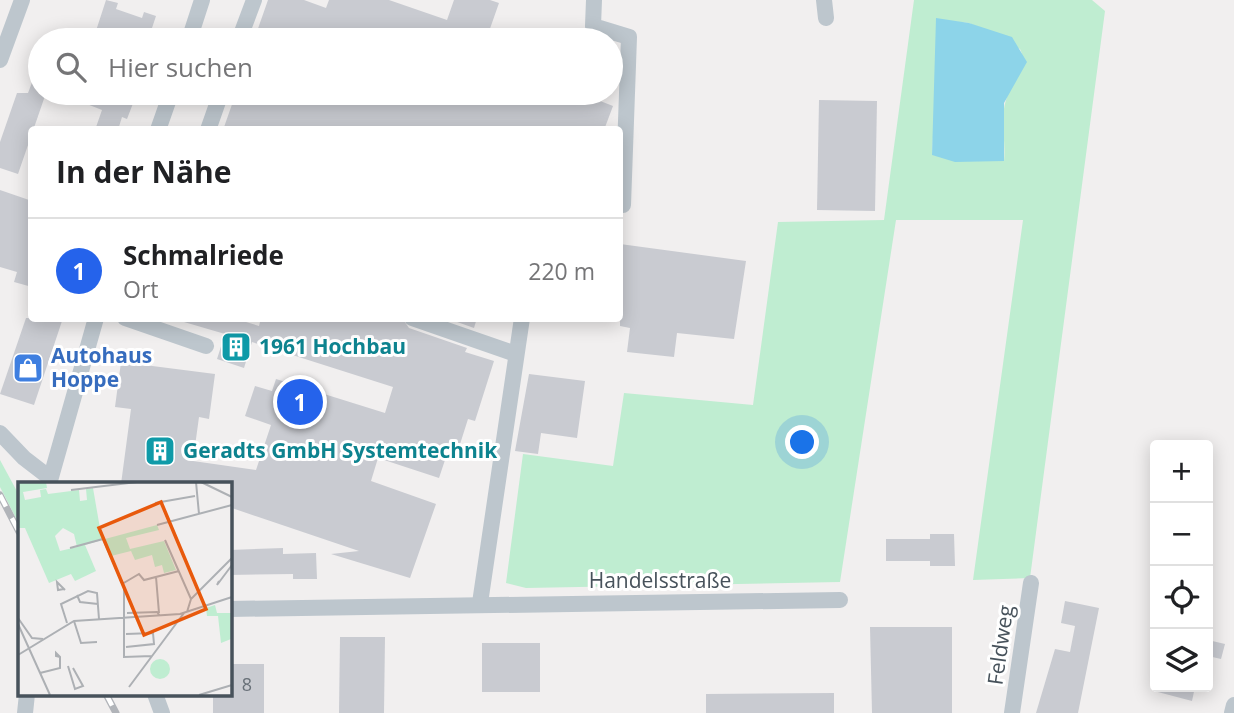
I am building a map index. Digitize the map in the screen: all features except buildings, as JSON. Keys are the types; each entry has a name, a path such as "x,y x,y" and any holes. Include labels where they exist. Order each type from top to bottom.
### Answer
{"street":[{"path":"0,60 22,0"},
{"path":"193,28 202,0"},
{"path":"244,28 254,0"},
{"path":"594,0 593,26 600,28"},
{"path":"824,0 826,18"},
{"path":"623,35 629,37 623,205"},
{"path":"159,126 167,105"},
{"path":"209,126 217,105"},
{"path":"0,433 50,481 95,322"},
{"path":"137,322 206,346"},
{"path":"424,322 516,354"},
{"path":"480,603 521,322"},
{"name":"Feldweg","path":"1012,713 1031,583"},
{"name":"Handelsstraße","path":"231,609 480,603 840,600"},
{"path":"156,696 162,713"},
{"path":"1232,713 1234,705"}],"green space":[{"path":"914,0 1092,0 1105,11 1030,578 973,580 1023,220 896,220 840,582 526,588 506,583 523,454 613,466 624,393 753,405 778,222 884,220","holes":["949,21 969,23 1020,49 1022,56 1021,69 1004,107 1004,161 932,155 934,120"]},
{"path":"0,460 18,493 18,522 0,487"}],"water":[{"path":"936,18 969,23 1012,37 1027,62 1004,103 1004,161 955,162 932,155"}],"railway":[{"path":"0,495 18,530"},
{"path":"107,696 116,713"}],"place":[{"name":"1961 Hochbau","path":"236,347"},
{"name":"Autohaus Hoppe","path":"28,368"},
{"name":"Schmalriede","path":"300,402"},
{"name":"Geradts GmbH Systemtechnik","path":"160,451"}]}
